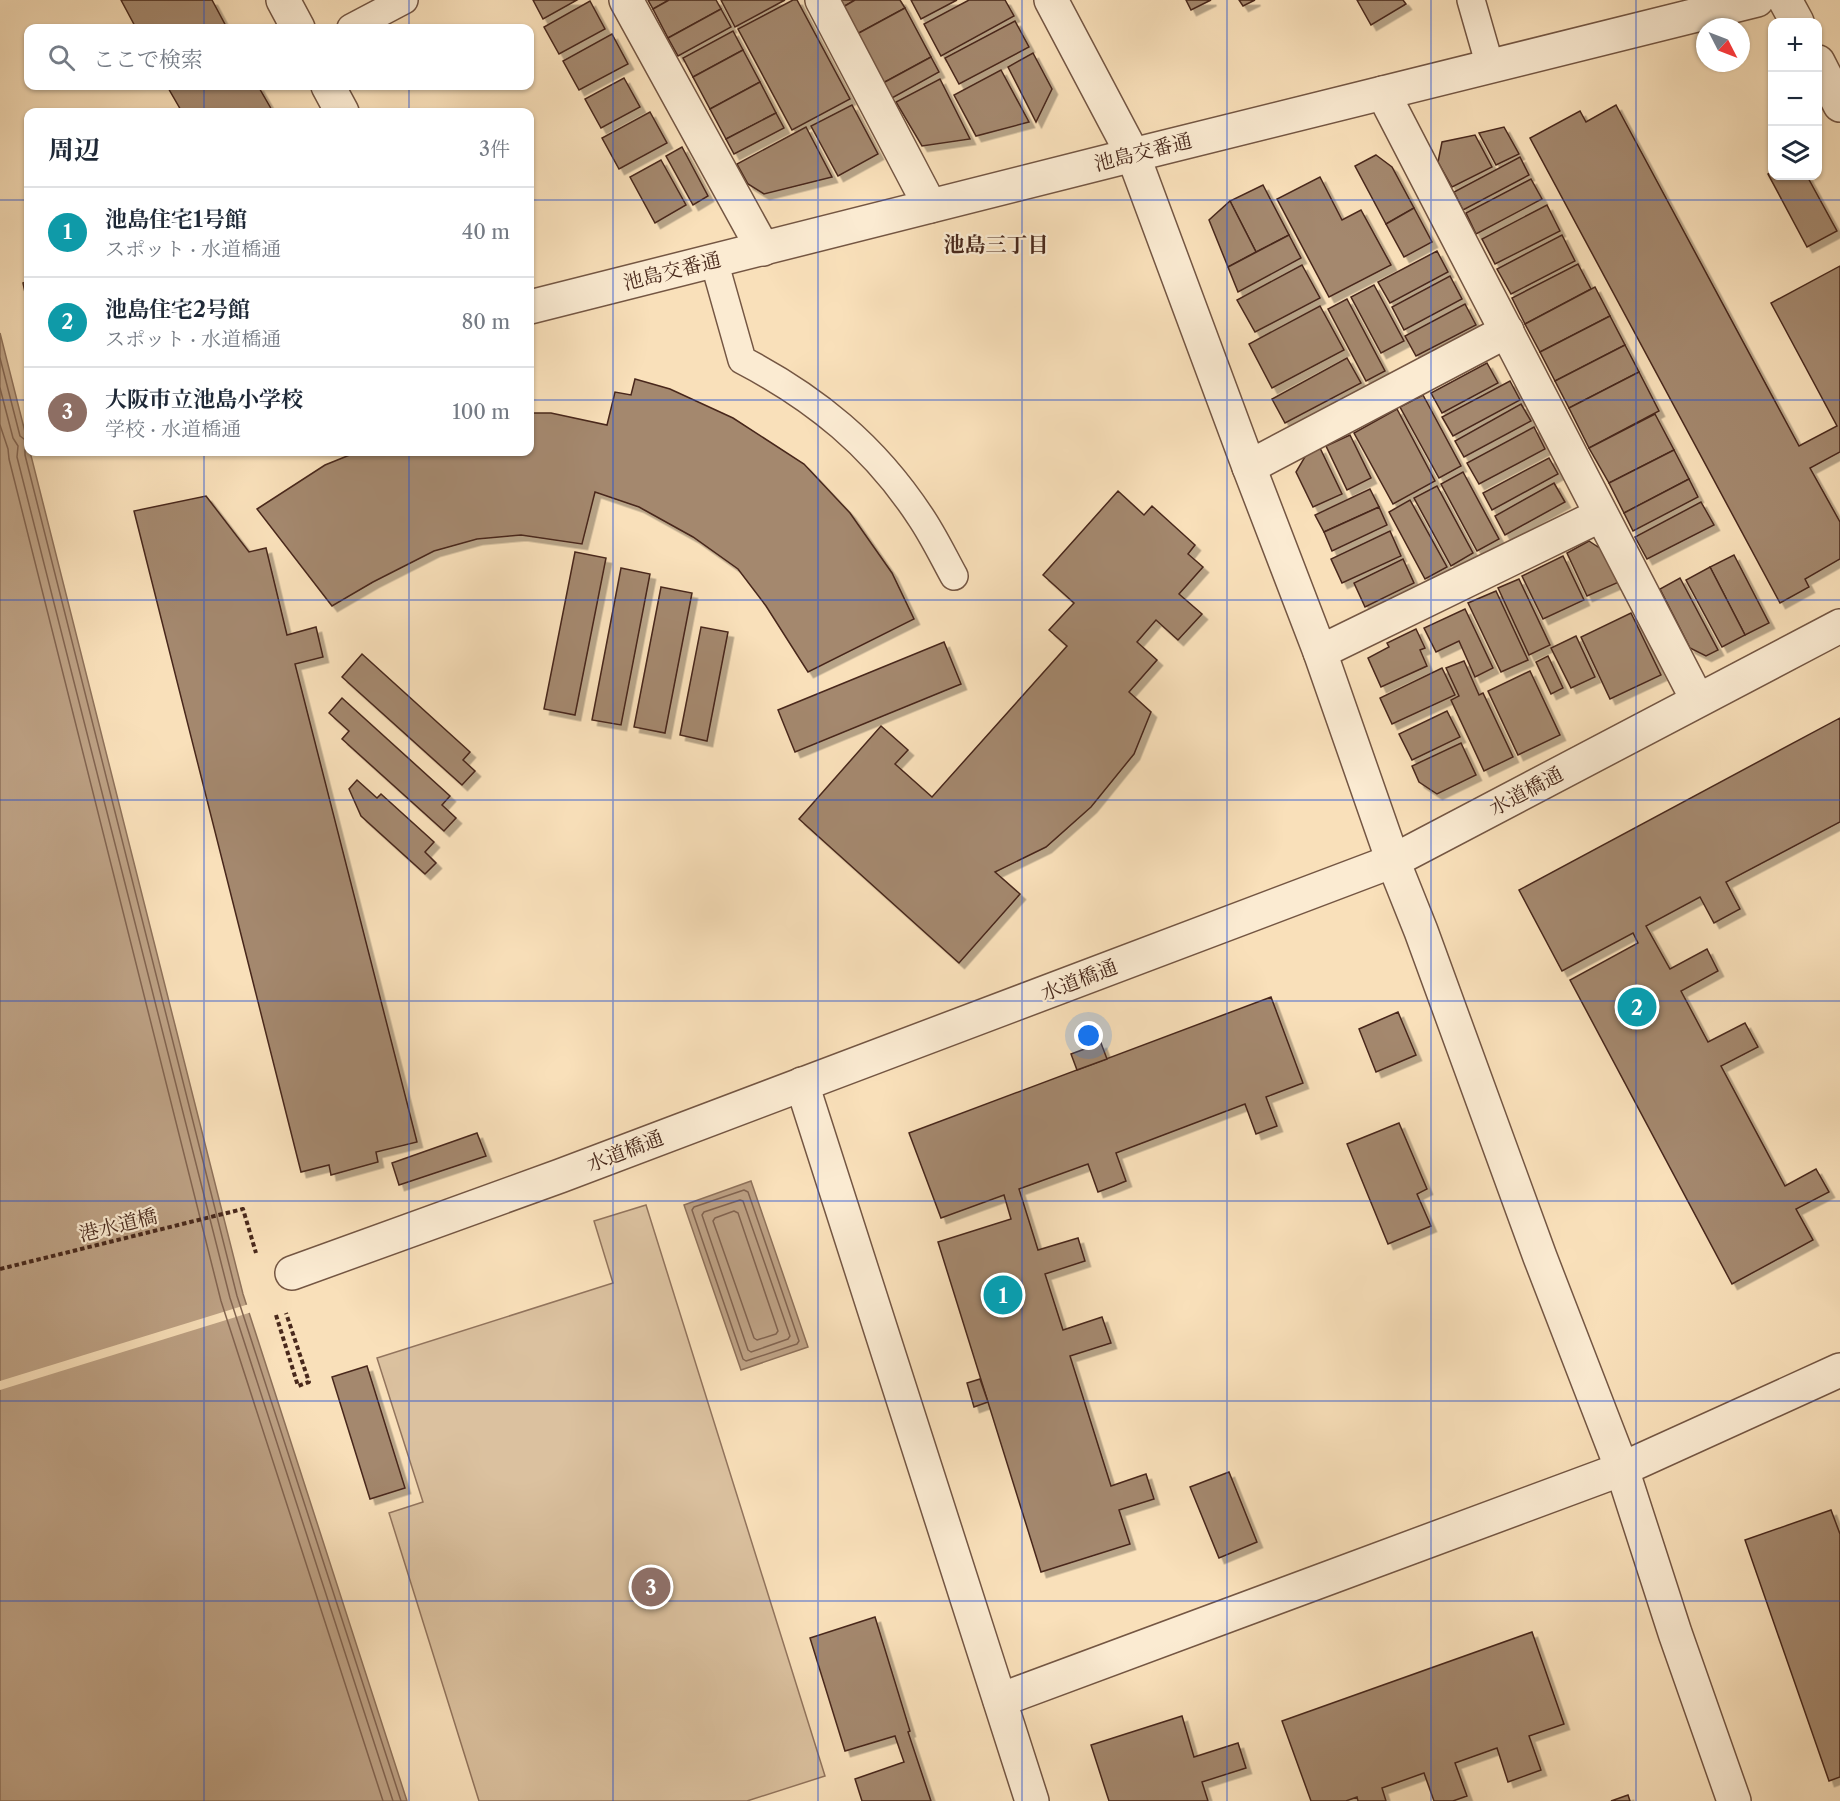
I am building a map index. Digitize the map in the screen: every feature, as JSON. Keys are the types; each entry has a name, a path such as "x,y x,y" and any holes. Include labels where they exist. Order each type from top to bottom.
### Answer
{"street":[{"path":"283,0 296,24"},
{"path":"626,0 763,249"},
{"path":"822,0 930,206"},
{"path":"1052,0 1133,155 1320,652 1393,861 1540,1257 1622,1469 1734,1801"},
{"name":"池島交番通","path":"534,306 1757,0"},
{"path":"1785,0 1795,18"},
{"path":"1822,70 1840,105"},
{"path":"330,90 340,108"},
{"path":"1383,93 1697,699"},
{"path":"1249,467 1507,331"},
{"path":"1320,652 1601,515"},
{"name":"水道橋通","path":"292,1273 560,1176 1393,861 1697,699 1840,626"},
{"path":"802,1084 1032,1801"},
{"path":"1000,1700 1622,1469 1840,1370"}],"lane":[{"path":"359,24 404,0"},
{"path":"1471,0 1490,66"},
{"path":"714,261 742,360 774,376 825,411 872,455 903,490 954,576"}],"path":[{"name":"港水道橋","path":"0,1269 243,1209"},
{"path":"276,1315 298,1386 309,1382 286,1312"}],"shaded area":[{"path":"646,1205 825,1776 747,1801 479,1801 389,1513 423,1502 377,1358 613,1283 594,1221"}],"water":[{"path":"0,333 24,428 24,456 31,456 243,1294 407,1801 0,1801"},
{"path":"751,1181 808,1347 741,1370 684,1205"}],"pier":[{"path":"249,1304 252,1312 0,1390 0,1381"}],"building":[{"path":"121,0 212,0 225,24 134,24"},
{"path":"533,0 577,0 543,19"},
{"path":"648,0 669,0 653,9"},
{"path":"669,0 716,0 721,9 668,38 653,9"},
{"path":"721,0 785,0 735,27"},
{"path":"797,0 850,99 792,130 738,29"},
{"path":"840,0 855,0 843,7"},
{"path":"855,0 900,0 905,8 857,34 843,7"},
{"path":"911,0 957,0 921,19"},
{"path":"969,0 1005,0 1014,16 941,56 924,24"},
{"path":"1186,0 1211,0 1191,10"},
{"path":"1239,0 1255,0 1243,6"},
{"path":"1357,0 1403,0 1406,4 1371,25"},
{"path":"590,1 605,29 559,54 544,27"},
{"path":"905,8 931,57 883,83 857,34"},
{"path":"721,9 731,27 678,56 668,38"},
{"path":"1015,21 1029,47 959,84 945,58"},
{"path":"733,31 743,50 693,77 683,58"},
{"path":"612,34 628,64 579,90 563,61"},
{"path":"743,50 760,82 710,109 693,77"},
{"path":"1033,53 1052,89 1036,122 1008,67"},
{"path":"931,57 939,72 892,98 883,83"},
{"path":"1001,70 1029,122 976,136 954,95"},
{"path":"624,78 640,107 601,128 585,99"},
{"path":"940,79 970,139 922,146 896,102"},
{"path":"760,82 776,113 726,139 710,109"},
{"path":"169,90 260,90 271,108 180,108"},
{"path":"852,105 878,154 838,176 811,126"},
{"path":"1616,105 1799,446 1837,426 1771,303 1840,266 1840,452 1810,468 1840,522 1840,559 1805,579 1809,587 1780,603 1530,138 1580,111 1586,122"},
{"path":"650,112 667,143 619,169 602,138"},
{"path":"776,113 784,128 734,154 726,139"},
{"path":"806,127 832,177 764,194 748,184 737,164"},
{"path":"1504,127 1519,154 1496,165 1479,133"},
{"path":"1475,135 1492,167 1452,187 1438,162 1442,142"},
{"path":"682,147 708,196 693,205 666,156"},
{"path":"1376,155 1392,167 1414,208 1386,224 1355,166"},
{"path":"1520,157 1529,175 1463,210 1454,192"},
{"path":"661,160 686,205 655,223 630,177"},
{"path":"1320,177 1342,220 1361,210 1391,265 1329,297 1277,199"},
{"path":"1531,179 1542,199 1476,234 1466,213"},
{"path":"1771,180 1809,180 1837,231 1807,247"},
{"path":"1263,185 1289,235 1256,252 1230,201"},
{"path":"1230,201 1256,252 1228,267 1209,220"},
{"path":"1547,205 1560,231 1495,264 1482,239"},
{"path":"1414,208 1432,242 1404,257 1386,224"},
{"path":"1289,235 1301,258 1238,292 1228,267"},
{"path":"1562,235 1575,261 1511,294 1497,269"},
{"path":"1437,251 1448,272 1390,303 1378,282"},
{"path":"1578,264 1591,289 1525,324 1512,298"},
{"path":"1302,265 1320,298 1255,332 1237,300"},
{"path":"1450,276 1462,299 1404,330 1392,307"},
{"path":"1374,285 1404,341 1381,353 1351,297"},
{"path":"1595,287 1610,316 1540,352 1525,324"},
{"path":"1347,299 1385,371 1366,381 1328,309"},
{"path":"1465,304 1476,325 1416,356 1405,336"},
{"path":"1320,306 1344,350 1272,388 1249,344"},
{"path":"1610,316 1625,345 1555,381 1540,352"},
{"path":"1625,345 1639,372 1569,408 1555,381"},
{"path":"1347,358 1361,383 1285,423 1272,399"},
{"path":"1487,363 1498,383 1442,413 1431,393"},
{"path":"1639,372 1659,411 1589,448 1569,408"},
{"path":"635,379 670,389 733,418 804,464 850,513 892,573 914,619 808,672 766,606 738,569 693,537 639,507 595,492 582,544 521,535 477,539 434,551 332,606 257,509 325,465 347,456 534,456 534,413 551,413 607,425 615,392 631,395"},
{"path":"1510,381 1520,400 1453,436 1442,417"},
{"path":"1423,395 1461,466 1439,478 1400,407"},
{"path":"1521,404 1531,421 1464,457 1455,441"},
{"path":"1397,409 1435,481 1393,504 1354,433"},
{"path":"1655,414 1674,450 1609,483 1589,448"},
{"path":"1534,427 1545,449 1479,484 1467,463"},
{"path":"1350,435 1371,478 1347,490 1326,446"},
{"path":"1320,448 1342,494 1313,507 1296,472 1306,455"},
{"path":"1674,450 1689,479 1624,513 1609,483"},
{"path":"1549,458 1558,474 1492,510 1483,493"},
{"path":"1463,472 1499,539 1477,551 1441,484"},
{"path":"1689,479 1698,497 1633,531 1624,513"},
{"path":"1554,483 1565,502 1505,535 1495,516"},
{"path":"1437,486 1473,553 1451,566 1414,498"},
{"path":"1370,489 1379,507 1324,532 1315,515"},
{"path":"1118,491 1144,515 1152,506 1195,545 1188,554 1203,567 1179,594 1202,614 1178,640 1156,620 1137,642 1157,660 1129,692 1151,712 1134,754 1091,807 1046,847 995,872 1020,894 959,963 799,819 881,726 908,750 895,764 932,797 1067,646 1049,630 1074,603 1043,575"},
{"path":"206,496 249,552 266,548 287,635 316,627 323,657 295,664 417,1142 376,1152 378,1162 331,1175 329,1165 301,1172 134,511"},
{"path":"1410,500 1447,567 1425,579 1389,512"},
{"path":"1701,502 1714,525 1647,559 1635,537"},
{"path":"1379,507 1387,525 1332,551 1324,532"},
{"path":"1390,531 1401,556 1342,583 1331,559"},
{"path":"1589,541 1604,551 1619,582 1587,596 1567,553"},
{"path":"575,552 606,558 575,715 544,709"},
{"path":"1734,555 1769,623 1745,635 1710,567"},
{"path":"1563,556 1584,600 1543,619 1522,576"},
{"path":"1403,559 1414,583 1365,607 1354,583"},
{"path":"1710,567 1745,635 1722,647 1686,580"},
{"path":"621,568 650,574 621,725 592,720"},
{"path":"1680,578 1718,650 1706,656 1690,648 1660,589"},
{"path":"1519,579 1550,645 1529,655 1498,588"},
{"path":"661,587 692,593 665,733 634,727"},
{"path":"1496,591 1528,660 1501,672 1468,603"},
{"path":"1465,609 1493,668 1475,677 1459,641 1436,652 1424,628"},
{"path":"1631,613 1661,675 1610,699 1581,637"},
{"path":"701,627 728,632 707,741 680,735"},
{"path":"1416,629 1425,648 1420,650 1427,666 1381,687 1368,658 1389,647 1387,643"},
{"path":"1576,636 1595,677 1571,688 1551,648"},
{"path":"944,642 961,684 795,752 778,710"},
{"path":"362,654 470,752 463,760 475,771 462,785 342,677"},
{"path":"1548,656 1563,688 1551,694 1536,662"},
{"path":"1464,661 1479,695 1483,693 1513,757 1484,771 1451,700 1459,696 1446,668"},
{"path":"1442,668 1455,695 1392,724 1380,698"},
{"path":"1530,671 1560,735 1518,755 1488,691"},
{"path":"342,698 450,796 442,805 456,818 444,831 342,739 349,731 329,713"},
{"path":"1447,711 1460,737 1412,760 1399,734"},
{"path":"1840,718 1840,822 1726,882 1740,909 1714,923 1700,897 1646,926 1670,969 1707,949 1718,971 1681,991 1708,1042 1745,1023 1758,1047 1721,1066 1785,1186 1816,1169 1829,1192 1796,1209 1813,1240 1732,1284 1570,980 1638,943 1633,933 1562,971 1519,890"},
{"path":"1461,743 1476,775 1437,794 1419,782 1412,766"},
{"path":"357,780 377,798 381,794 434,842 425,852 436,863 425,874 361,816 349,789"},
{"path":"1271,997 1303,1083 1266,1097 1277,1126 1256,1134 1245,1104 1116,1153 1126,1181 1114,1186 1098,1192 1088,1164 1019,1189 1038,1250 1078,1238 1085,1261 1045,1274 1063,1330 1102,1317 1111,1343 1070,1356 1111,1486 1146,1474 1154,1499 1119,1510 1130,1544 1041,1572 938,1242 1011,1219 1004,1195 941,1218 909,1133"},
{"path":"1398,1012 1416,1055 1376,1072 1359,1029"},
{"path":"1101,1043 1107,1059 1077,1070 1071,1054"},
{"path":"1399,1123 1427,1189 1417,1194 1431,1226 1388,1244 1347,1144"},
{"path":"477,1133 486,1156 399,1185 392,1163"},
{"path":"367,1366 405,1488 370,1499 332,1377"},
{"path":"980,1379 988,1402 974,1407 967,1383"},
{"path":"1229,1472 1257,1542 1219,1558 1190,1487"},
{"path":"1831,1510 1840,1534 1840,1777 1829,1781 1745,1540"},
{"path":"875,1617 910,1731 908,1732 931,1801 862,1801 855,1779 904,1762 895,1736 845,1751 810,1638"},
{"path":"1532,1632 1564,1724 1529,1736 1541,1770 1508,1782 1497,1748 1455,1763 1467,1796 1453,1801 1434,1801 1424,1773 1382,1788 1386,1801 1358,1801 1357,1797 1346,1801 1311,1801 1282,1721"},
{"path":"1182,1716 1194,1757 1238,1743 1246,1768 1202,1782 1208,1801 1109,1801 1091,1745"},
{"path":"1628,1795 1630,1801 1611,1801"}],"place":[{"name":"池島住宅2号館","path":"1637,1007"},
{"name":"池島住宅1号館","path":"1003,1295"},
{"name":"大阪市立池島小学校","path":"651,1587"}],"district":[{"name":"池島三丁目","path":"996,244"}]}
